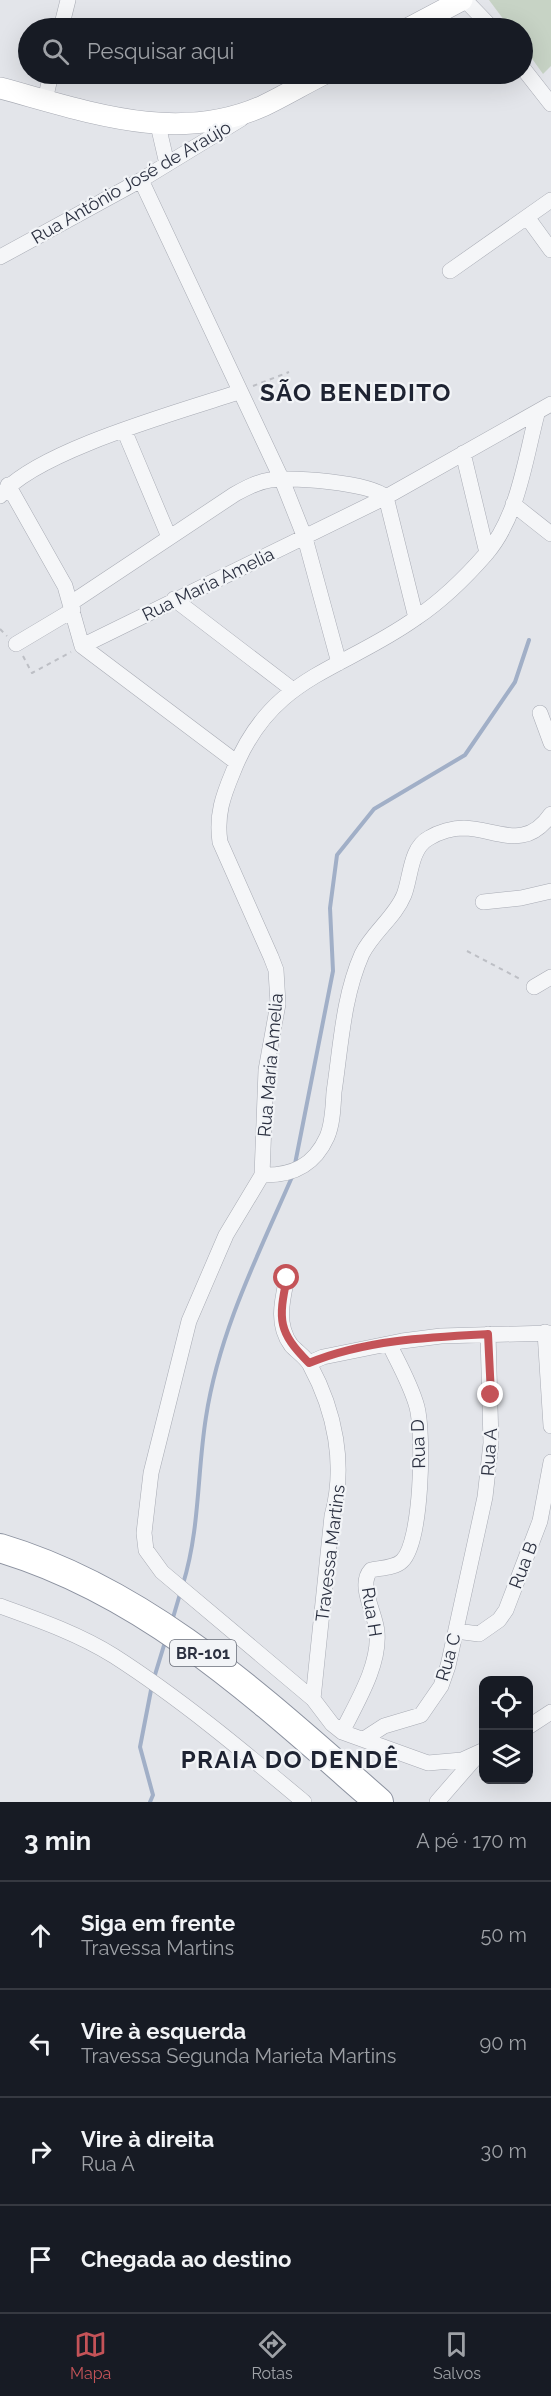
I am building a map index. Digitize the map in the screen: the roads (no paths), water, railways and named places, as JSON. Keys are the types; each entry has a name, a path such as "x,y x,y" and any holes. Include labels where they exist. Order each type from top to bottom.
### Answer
{"highway":[{"name":"BR-101","path":"0,1548 38,1559 85,1581 132,1605 180,1636 238,1681 379,1802"}],"street":[{"path":"64,18 68,0"},
{"path":"429,18 464,0 482,18"},
{"path":"533,78 548,94"},
{"path":"45,100 49,84"},
{"path":"0,88 159,125 210,121 262,106 305,84"},
{"name":"Rua Antônio José de Araújo","path":"0,257 141,180 262,106"},
{"path":"159,125 167,164"},
{"path":"141,180 282,480 305,538 339,663"},
{"path":"450,270 551,200"},
{"path":"527,217 551,250"},
{"path":"236,762 82,646 72,607 52,560 4,491 48,462 124,430 239,392"},
{"name":"Rua Maria Amelia","path":"82,646 386,497 537,414 551,404"},
{"name":"Rua Maria Amelia","path":"342,1732 332,1724 313,1700 162,1572 146,1550 144,1533 151,1473 189,1321 226,1235 262,1175 266,1071 278,1004 278,990 271,957 220,842 217,822 221,800 236,762 255,726 274,705 293,690 416,618 487,553 507,521 537,414"},
{"path":"124,430 169,537"},
{"path":"463,453 487,553"},
{"path":"16,644 169,537 246,488 261,482 282,480 365,487 386,497 416,618"},
{"path":"513,504 551,534"},
{"path":"174,599 293,690"},
{"path":"540,713 551,743"},
{"path":"262,1175 284,1176 301,1167 327,1136 352,978 372,937 404,895 419,848 429,838 465,828 509,837 522,834 534,830 551,813"},
{"path":"483,902 521,898 551,891"},
{"path":"534,987 551,977"},
{"name":"Travessa Martins","path":"287,1278 282,1323 292,1345 309,1363 330,1410 337,1444 339,1491 333,1516 313,1700"},
{"path":"309,1363 323,1357 441,1336 548,1333 551,1426"},
{"name":"Rua A","path":"470,1568 485,1497 491,1443 488,1334"},
{"name":"Rua D","path":"389,1344 413,1395 421,1434 417,1507 410,1549"},
{"name":"Rua B","path":"456,1631 479,1634 499,1620 506,1610 540,1521 551,1462"},
{"name":"Rua H","path":"342,1732 376,1655 377,1633 366,1591 367,1574 371,1569 396,1565 403,1561 410,1549"},
{"name":"Rua C","path":"364,1739 384,1726 416,1718 426,1709 441,1686 470,1568"},
{"path":"0,1606 61,1628 113,1656 232,1743 304,1802"},
{"path":"533,1724 551,1712"},
{"path":"342,1732 429,1763 462,1760 479,1752"},
{"path":"436,1802 479,1754"}],"waterway":[{"path":"295,1164 333,971 330,908 337,855 374,809 465,755 515,682 529,640"},
{"path":"183,1584 195,1522 206,1417 220,1355 241,1294 292,1177"},
{"path":"172,1621 180,1594"},
{"path":"154,1678 165,1642"},
{"path":"150,1802 153,1795 140,1747 152,1685"}],"district":[{"name":"SÃO BENEDITO","path":"356,392"},
{"name":"PRAIA DO DENDÊ","path":"290,1759"}]}
